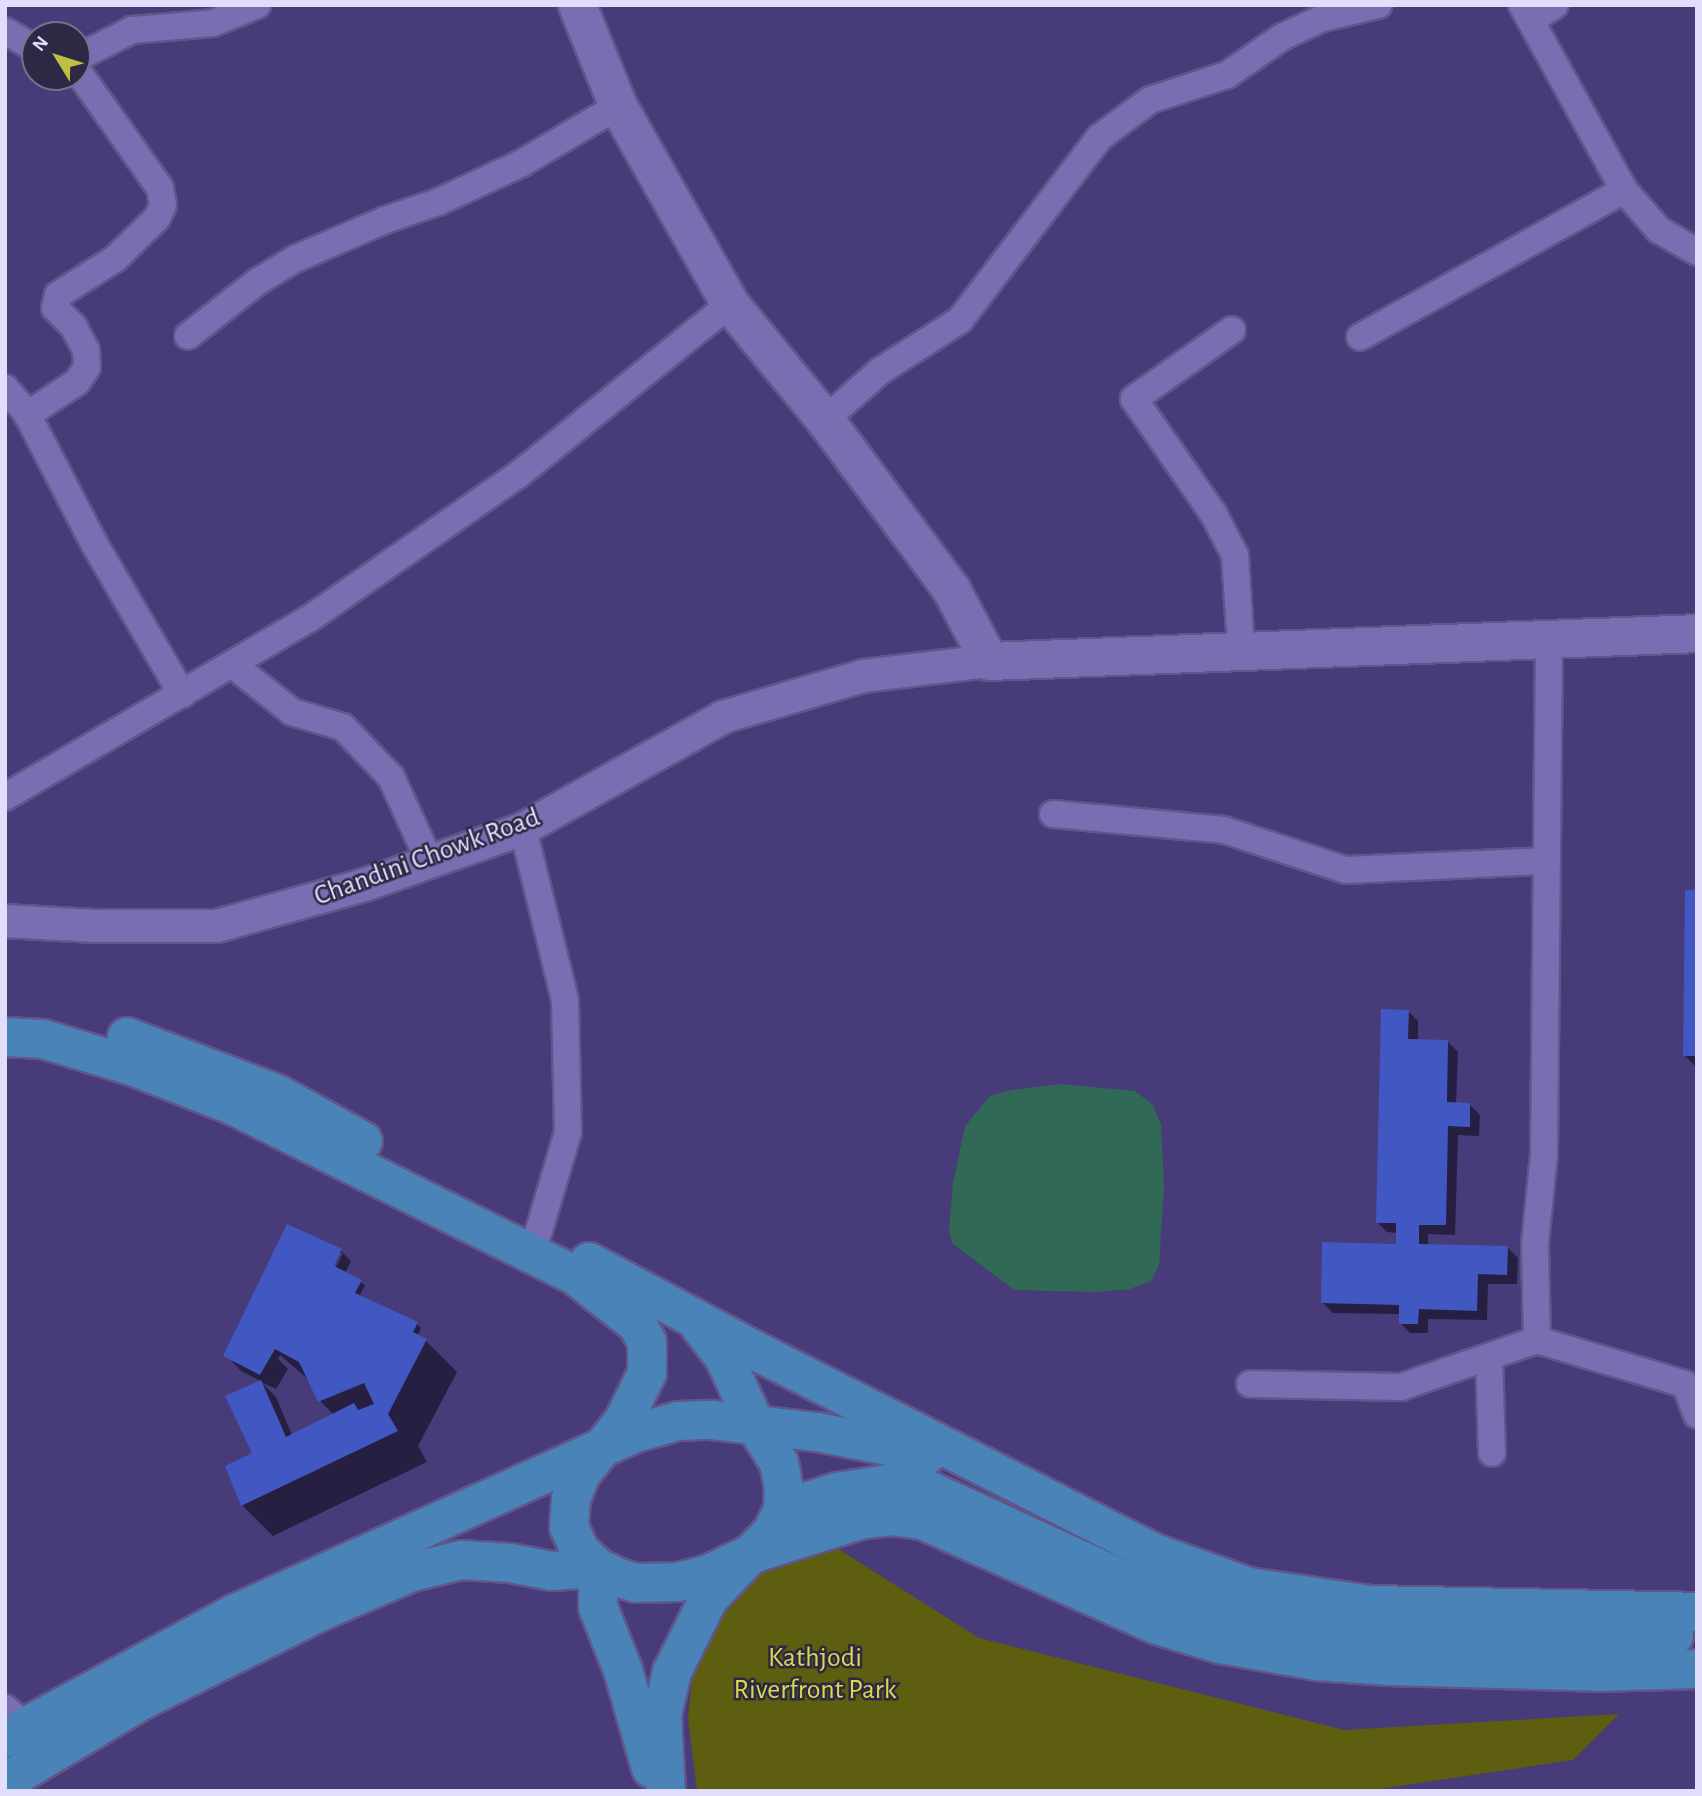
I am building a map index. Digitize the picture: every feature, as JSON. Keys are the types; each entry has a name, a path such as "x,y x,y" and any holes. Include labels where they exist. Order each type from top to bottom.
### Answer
{"main road":[{"path":"577,5 618,106 730,304 825,420 951,589 989,661 1697,633"},
{"path":"5,1014 45,1017 134,1039 276,1094 695,1319 988,1469 1154,1553 1250,1587 1371,1605 1697,1612"},
{"path":"5,1037 43,1039 120,1062 232,1105 576,1276 637,1324 647,1342 647,1373 635,1402 581,1474 571,1499 569,1527 580,1551 598,1568 636,1583 678,1582 707,1575 749,1555 860,1520 892,1516 933,1525 1157,1625 1234,1646 1316,1661 1389,1666 1600,1672 1697,1669"},
{"path":"666,1791 663,1715 672,1672 709,1598 772,1532 782,1509 784,1490 779,1462 756,1426 724,1357 695,1319"},
{"path":"12,1724 234,1614 632,1434 678,1421 711,1420 817,1432 886,1444 988,1469"},
{"path":"782,1509 837,1492 887,1484 926,1489 1124,1580 1177,1601 1251,1619 1321,1631 1593,1640 1697,1635"},
{"path":"5,1782 142,1700 319,1612 412,1572 461,1560 510,1563 552,1571 598,1568"},
{"path":"598,1568 598,1606 623,1670 658,1791"}],"street":[{"path":"91,51 132,30 213,23 257,5"},
{"path":"825,420 880,371 960,320 1100,137 1150,100 1227,75 1282,37 1323,18 1378,5"},
{"path":"1555,5 1527,12 1624,190 1659,230 1697,252"},
{"path":"5,31 21,40"},
{"path":"27,415 77,382 87,367 86,350 74,327 55,308 58,295 116,258 157,218 163,205 160,188 91,90"},
{"path":"188,336 257,282 295,259 352,233 438,202 522,163 618,106"},
{"path":"1360,337 1624,190"},
{"path":"5,797 309,620 518,475 730,304"},
{"path":"1232,330 1134,399 1213,513 1235,555 1241,649"},
{"path":"5,388 27,415 95,545 182,694"},
{"path":"1537,1340 1535,1243 1544,1154 1549,638"},
{"name":"Chandini Chowk Road","path":"5,920 95,926 217,926 367,884 523,829 723,717 863,676 989,661"},
{"path":"233,664 292,712 343,727 391,777 430,862"},
{"path":"1053,814 1224,830 1346,870 1547,862"},
{"path":"523,829 565,1000 568,1132 538,1234"},
{"path":"1250,1384 1401,1387 1537,1340 1685,1384 1697,1415"},
{"path":"1489,1357 1492,1453"}],"green space":[{"name":"Kathjodi Riverfront Park","path":"816,1535 979,1638 1344,1730 1619,1714 1573,1760 1365,1791 697,1791 688,1718 693,1668 749,1557"}],"shaded area":[{"path":"1061,1084 1135,1091 1153,1105 1161,1125 1164,1186 1159,1265 1151,1281 1130,1289 1097,1292 1014,1290 952,1243 949,1229 953,1183 965,1126 990,1096 1012,1090"}],"building":[{"path":"1685,890 1697,890 1697,1056 1683,1056"},
{"path":"1381,1009 1409,1010 1408,1039 1448,1040 1447,1102 1470,1103 1470,1127 1448,1126 1446,1225 1419,1225 1419,1244 1508,1246 1507,1275 1478,1274 1477,1311 1419,1309 1418,1324 1399,1324 1399,1305 1321,1303 1322,1242 1396,1244 1396,1223 1376,1223"},
{"path":"287,1224 342,1249 334,1266 362,1280 355,1293 418,1322 413,1332 427,1339 388,1414 398,1431 241,1506 225,1466 252,1453 225,1396 261,1380 286,1437 354,1403 358,1410 374,1404 364,1383 318,1402 299,1362 275,1349 260,1375 223,1356"}]}
